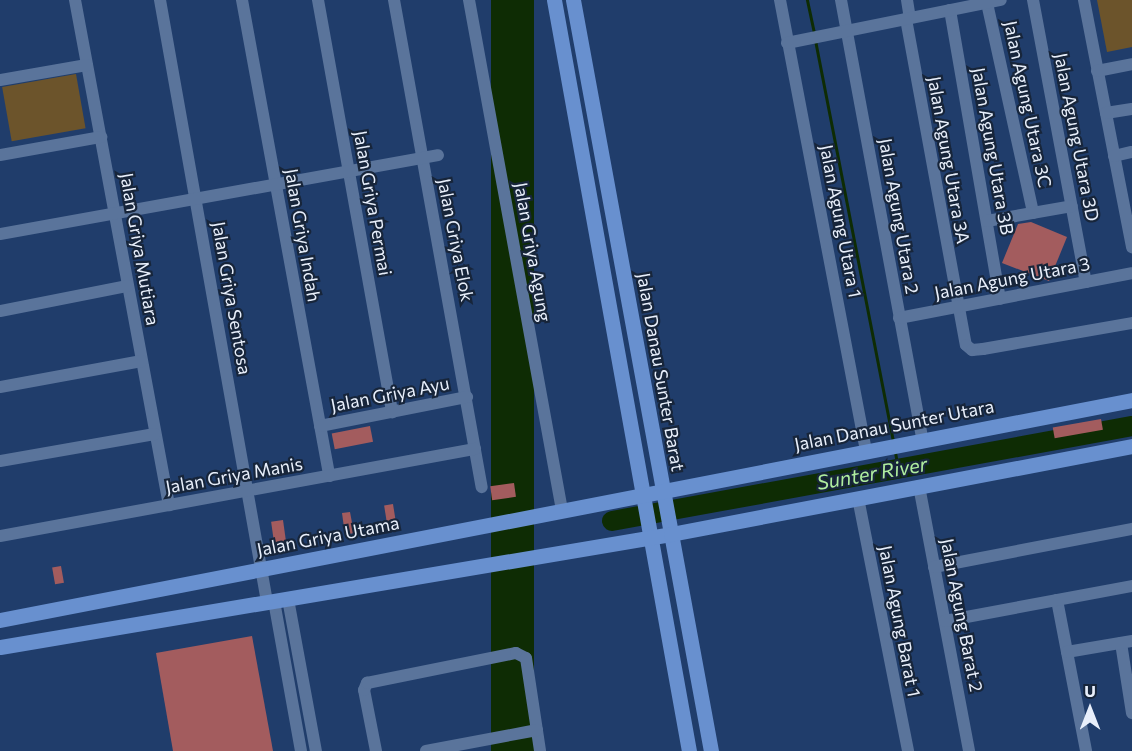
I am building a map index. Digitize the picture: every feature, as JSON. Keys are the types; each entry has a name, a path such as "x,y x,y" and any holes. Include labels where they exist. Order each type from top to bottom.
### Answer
{"main road":[{"path":"554,0 644,499 646,534 688,751"},
{"name":"Jalan Danau Sunter Barat","path":"573,0 711,751"},
{"path":"592,219 612,215"},
{"name":"Jalan Danau Sunter Utara","path":"664,494 915,440 1132,400"},
{"path":"0,647 588,548 670,527 858,498 1132,446"},
{"name":"Jalan Griya Utama","path":"0,620 626,498 644,499 664,494"}],"street":[{"name":"Jalan Griya Mutiara","path":"75,0 169,505"},
{"name":"Jalan Griya Sentosa","path":"160,0 249,490 261,568 276,601"},
{"name":"Jalan Griya Indah","path":"242,0 328,476"},
{"name":"Jalan Griya Permai","path":"318,0 392,412"},
{"name":"Jalan Griya Elok","path":"394,0 482,487"},
{"name":"Jalan Griya Agung","path":"469,0 569,509"},
{"name":"Jalan Agung Utara 1","path":"780,0 872,449"},
{"name":"Jalan Agung Utara 2","path":"841,0 899,318 915,440"},
{"name":"Jalan Agung Utara 3A","path":"907,0 908,18 957,307 966,345 972,350 1132,323"},
{"path":"787,43 954,6 1001,0"},
{"name":"Jalan Agung Utara 3D","path":"1033,0 1086,282"},
{"path":"1084,0 1114,156 1128,206 1132,247"},
{"name":"Jalan Agung Utara 3C","path":"987,3 1033,213"},
{"name":"Jalan Agung Utara 3B","path":"954,6 1000,299"},
{"path":"1098,71 1132,64"},
{"path":"0,80 87,65"},
{"path":"1106,113 1132,109"},
{"path":"0,155 100,137"},
{"path":"1114,156 1132,152"},
{"path":"0,234 438,155"},
{"path":"987,221 1072,206"},
{"name":"Jalan Agung Utara 3","path":"899,318 1132,273"},
{"path":"0,311 128,286"},
{"path":"0,387 142,361"},
{"name":"Jalan Griya Ayu","path":"320,426 467,398"},
{"path":"0,461 156,434"},
{"name":"Jalan Griya Manis","path":"0,536 475,449"},
{"name":"Jalan Agung Barat 2","path":"916,486 945,621 969,751"},
{"name":"Jalan Agung Barat 1","path":"858,498 908,751"},
{"path":"934,567 1132,529"},
{"path":"945,621 1132,586"},
{"path":"1057,600 1086,751"},
{"path":"276,601 301,751"},
{"path":"276,601 316,751"},
{"path":"1067,652 1127,642 1132,713"},
{"path":"376,751 364,690 368,683 512,653 526,658 540,751"},
{"path":"426,751 537,729"}],"shaded area":[{"path":"491,0 534,0 534,751 491,751"},
{"path":"1097,0 1132,0 1132,47 1107,52"},
{"path":"76,74 86,128 12,141 2,87"}],"building":[{"path":"1031,222 1067,237 1049,281 1002,263 1018,224"},
{"path":"1101,419 1103,430 1055,438 1053,428"},
{"path":"370,426 373,442 335,449 332,433"},
{"path":"514,483 516,497 492,500 490,486"},
{"path":"393,504 397,529 388,530 384,505"},
{"path":"350,512 354,533 345,535 342,513"},
{"path":"283,520 287,547 275,548 271,522"},
{"path":"61,566 64,583 55,584 52,568"},
{"path":"252,636 273,751 173,751 156,653"}],"waterway":[{"path":"807,0 814,34"},
{"path":"815,40 893,443"},
{"name":"Sunter River","path":"612,521 1132,426"},
{"path":"895,452 898,469"}]}
